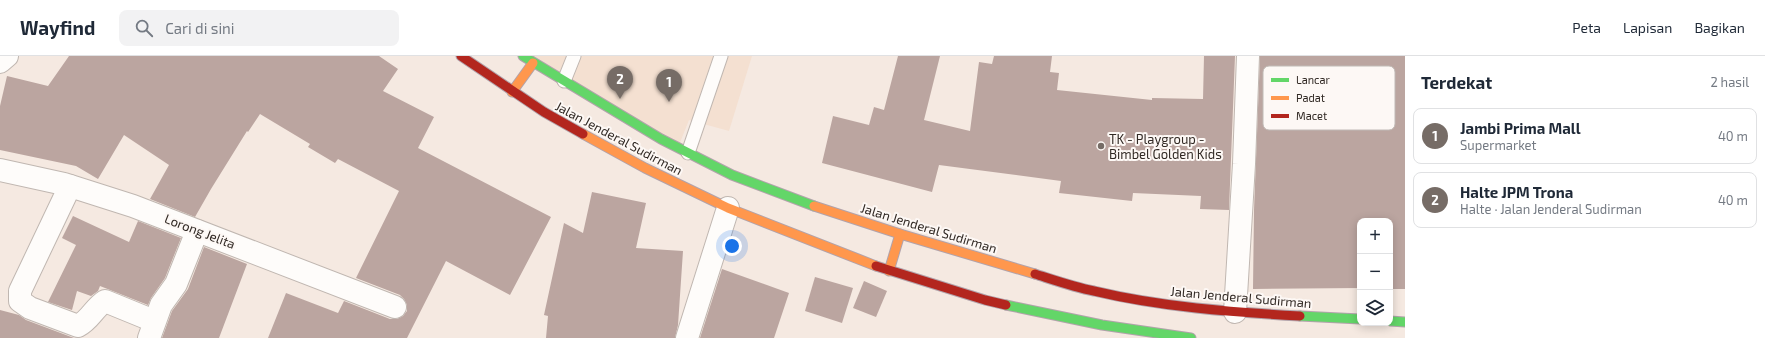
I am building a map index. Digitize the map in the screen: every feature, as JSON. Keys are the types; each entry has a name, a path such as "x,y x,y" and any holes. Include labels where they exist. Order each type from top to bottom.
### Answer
{"main road":[{"name":"Jalan Jenderal Sudirman","path":"460,56 544,112 645,168 728,208 800,234 889,271 985,300 1101,332 1191,338"},
{"name":"Jalan Jenderal Sudirman","path":"523,56 688,153 732,175 803,202 900,234 1092,291 1170,305 1235,312 1357,319"},
{"path":"512,92 533,63"},
{"path":"889,271 900,234"},
{"path":"1393,321 1405,322"}],"street":[{"path":"0,62 7,56"},
{"path":"1235,312 1244,164 1248,56"},
{"name":"Lorong Jelita","path":"0,170 70,186 133,206 395,307"},
{"path":"70,186 20,291 20,300 30,308 78,326 85,323 100,304 105,301 152,329 161,305 176,284 197,230"},
{"path":"687,338 728,208"}],"lane":[{"path":"564,80 574,56"},
{"path":"688,153 721,56"}],"shaded area":[{"path":"527,56 752,56 729,131 689,120 679,145"}],"building":[{"path":"69,56 379,56 398,69 383,91 434,117 418,148 551,217 510,295 446,261 407,338 268,338 286,293 338,313 344,301 390,319 397,319 403,316 407,311 407,305 400,295 356,278 399,191 338,159 335,163 308,147 310,144 260,114 248,132 247,131 195,217 150,199 169,165 124,135 98,179 76,166 0,150 0,106 7,76 48,86"},
{"path":"898,56 940,56 924,120 970,131 979,62 992,64 994,56 1052,56 1050,72 1059,73 1057,90 1152,100 1152,98 1203,99 1204,56 1235,56 1229,210 1200,209 1201,196 1133,193 1132,201 1059,193 1061,181 939,165 932,192 822,163 833,116 869,125 874,107 884,110"},
{"path":"1260,56 1405,56 1405,289 1393,289 1393,218 1357,218 1357,288 1253,289 1254,210"},
{"path":"592,192 646,203 636,248 683,251 678,325 675,338 546,338 548,316 544,315 564,223 583,233"},
{"path":"73,216 129,242 138,221 181,238 165,278 148,305 100,286 98,291 91,296 77,291 72,310 48,302 76,245 62,238"},
{"path":"204,247 247,264 219,338 162,338 172,311 188,289"},
{"path":"722,269 789,293 774,338 700,338"},
{"path":"815,277 853,288 842,323 805,311"},
{"path":"864,281 887,291 876,317 853,308"},
{"path":"0,310 19,315 26,320 74,338 0,338"}],"traffic: fast":[{"path":"523,56 661,139 732,175 814,206"},
{"path":"1006,305 1102,325 1191,338"},
{"path":"1300,316 1357,319"},
{"path":"1393,321 1405,322"}],"traffic: slow":[{"path":"512,92 533,63"},
{"path":"583,134 645,168 728,208 876,266"},
{"path":"814,206 900,234 1035,274"},
{"path":"889,271 900,234"}],"traffic: jam":[{"path":"461,56 544,112 583,134"},
{"path":"876,266 985,300 1006,305"},
{"path":"1035,274 1119,297 1222,311 1300,316"}],"place":[{"name":"Halte JPM Trona","path":"620,99"},
{"name":"Jambi Prima Mall","path":"669,102"},
{"name":"TK - Playgroup - Bimbel Golden Kids","path":"1101,146"}]}
